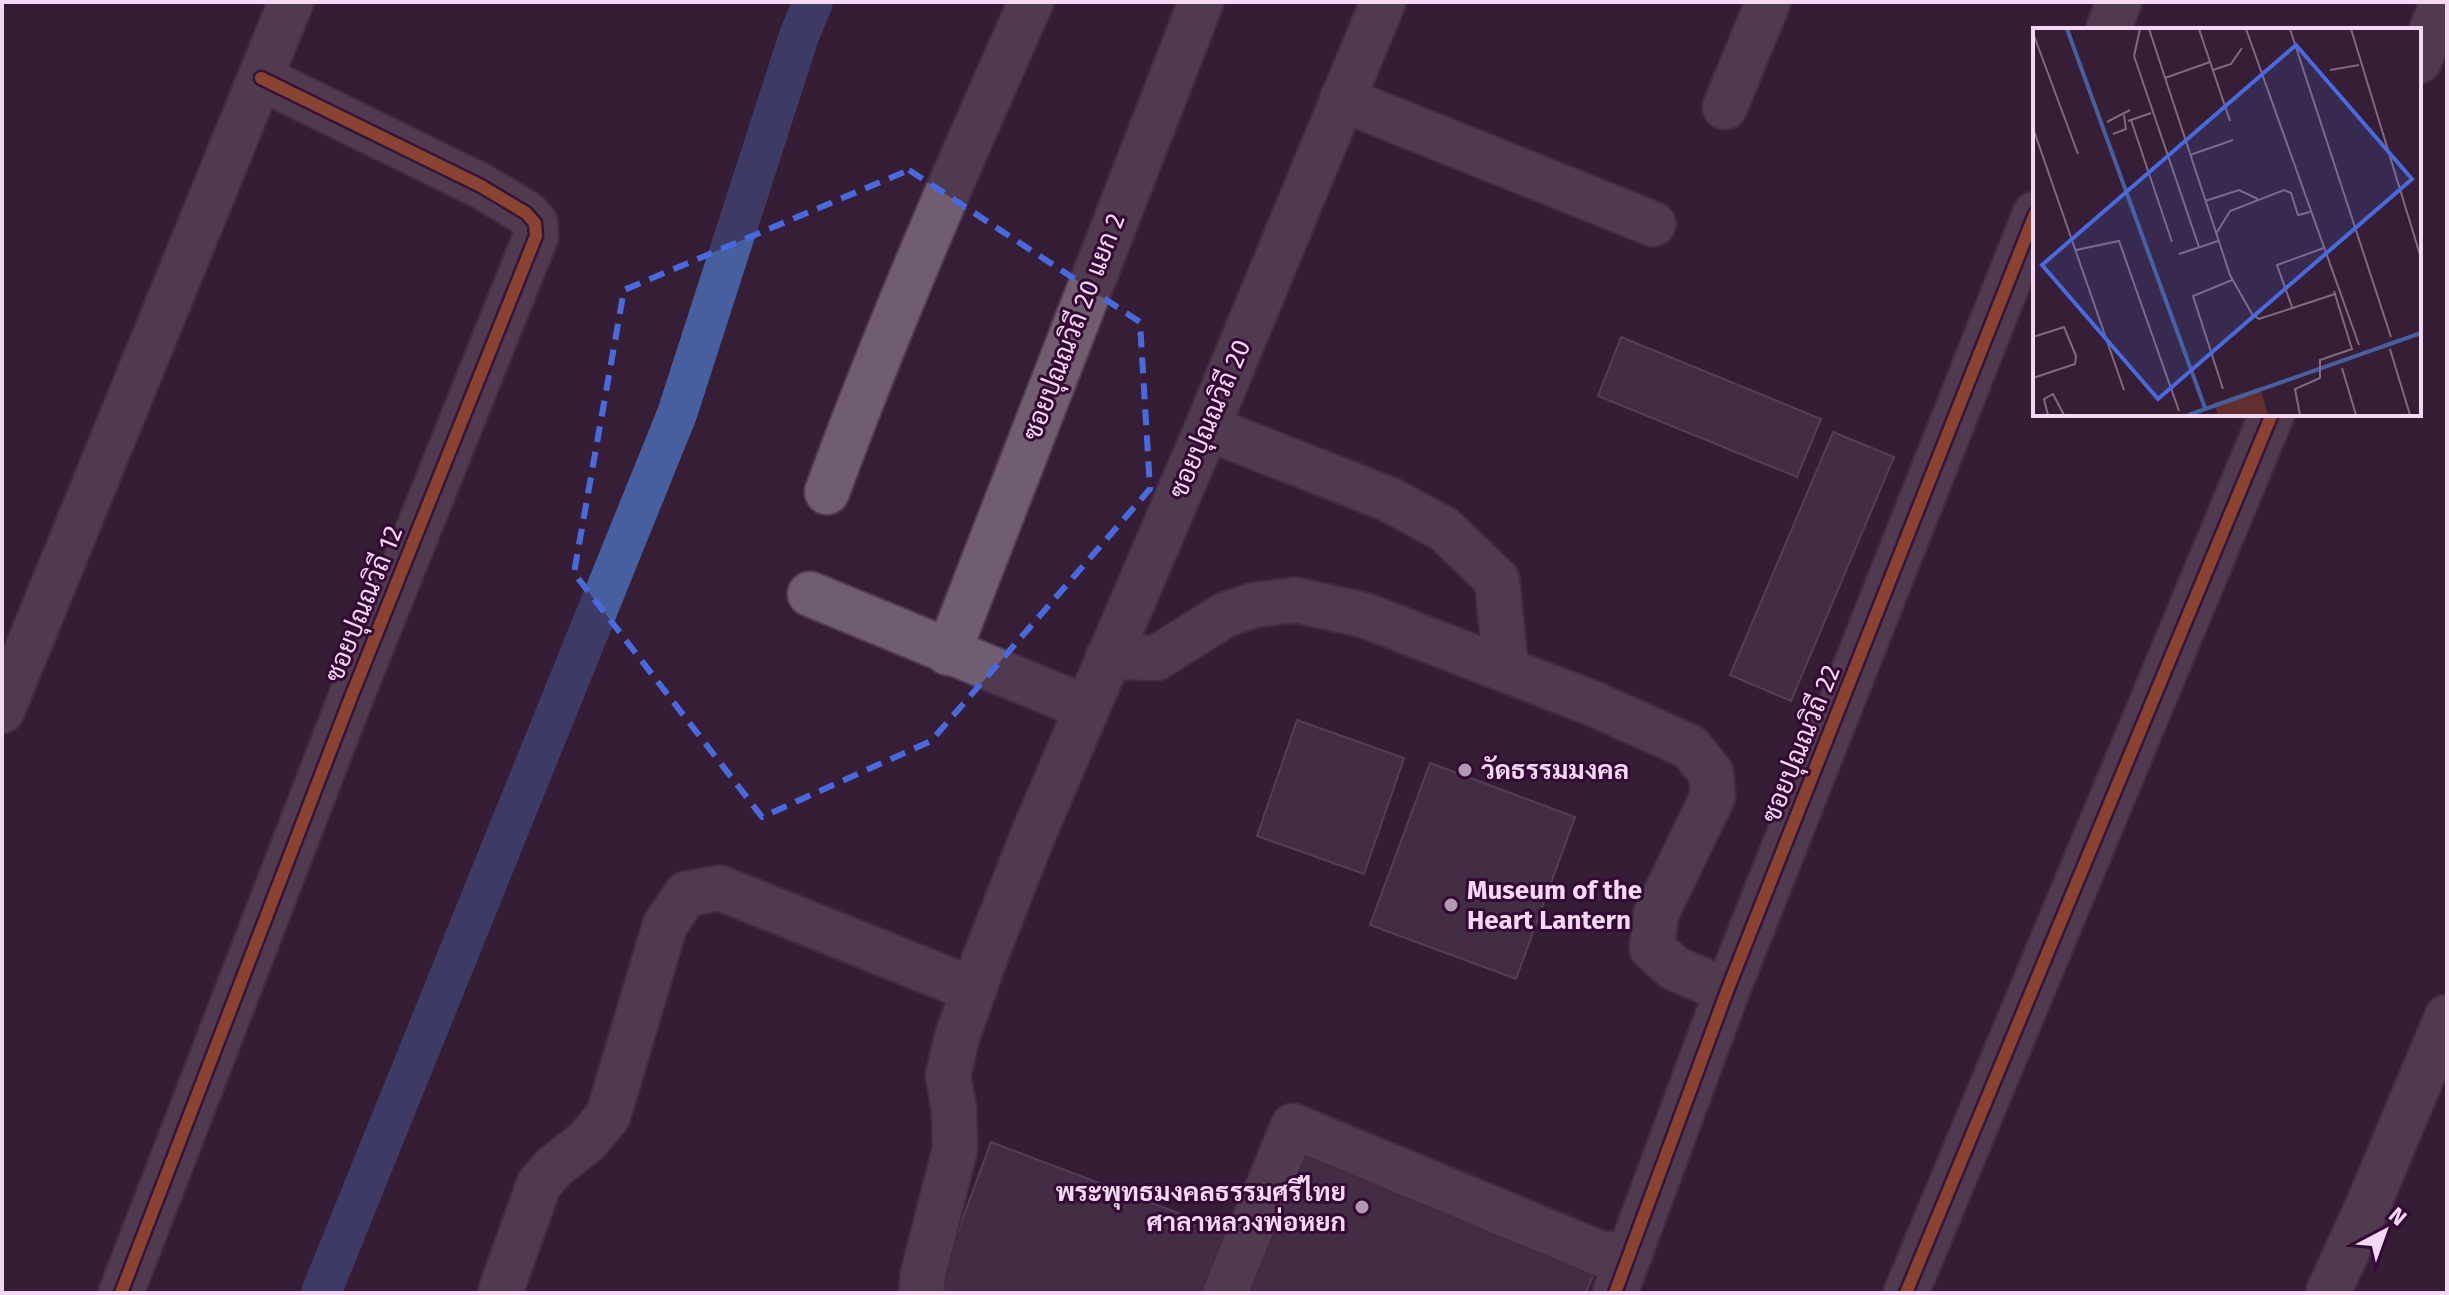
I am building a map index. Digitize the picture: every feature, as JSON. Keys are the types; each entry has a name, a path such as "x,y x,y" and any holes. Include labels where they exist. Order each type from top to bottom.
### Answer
{"street":[{"path":"2,711 291,2"},
{"path":"827,492 858,407 935,219 1031,2"},
{"name":"ซอยปุณณวิถี 20 แยก 2","path":"948,653 1201,2"},
{"name":"ซอยปุณณวิถี 20","path":"921,1293 923,1274 955,1149 954,1109 948,1076 957,1037 1033,835 1207,428 1383,2"},
{"path":"1725,107 1768,2"},
{"path":"2109,28 2119,2"},
{"path":"2421,56 2443,2"},
{"name":"ซอยปุณณวิถี 12","path":"121,1293 351,697 536,236 535,223 526,213 481,186 261,78"},
{"path":"1342,99 1653,224"},
{"name":"ซอยปุณณวิถี 22","path":"1608,1274 1727,991 2033,219"},
{"path":"1906,1293 2271,416"},
{"path":"1207,428 1388,499 1444,529 1497,580 1506,670"},
{"path":"810,594 1087,708"},
{"path":"1108,657 1156,658 1225,615 1254,605 1295,600 1364,615 1594,704 1690,747 1711,773 1713,796 1656,914 1652,948 1674,968 1727,991"},
{"path":"500,1293 539,1184 554,1167 587,1141 608,1116 665,925 686,894 720,888 974,990"},
{"path":"2328,1293 2447,1017"},
{"path":"1225,1293 1293,1126 1608,1274"}],"highlighted area":[{"path":"909,170 1140,322 1150,489 931,741 762,817 574,573 624,290"}],"building":[{"path":"1621,337 1821,419 1797,477 1598,396"},
{"path":"1833,432 1894,457 1791,701 1730,675"},
{"path":"1297,720 1404,758 1364,874 1257,836"},
{"path":"1430,763 1575,817 1516,979 1370,925"},
{"path":"991,1142 1226,1231 1203,1293 950,1293 937,1288"},
{"name":"พระพุทธมงคลธรรมศรีไทย ศาลาหลวงพ่อหยก","path":"1299,1148 1597,1266 1586,1293 1242,1293"}],"waterway":[{"path":"321,1293 677,414 799,36 813,2"}],"cycle path":[{"path":"121,1293 351,697 536,236 535,223 526,213 481,186 261,78"},
{"path":"1615,1293 1727,991 2033,219"},
{"path":"1906,1293 2271,416"}],"place":[{"name":"วัดธรรมมงคล","path":"1465,770"},
{"name":"Museum of the Heart Lantern","path":"1451,905"},
{"name":"พระพุทธมงคลธรรมศรีไทย ศาลาหลวงพ่อหยก","path":"1362,1207"}]}
